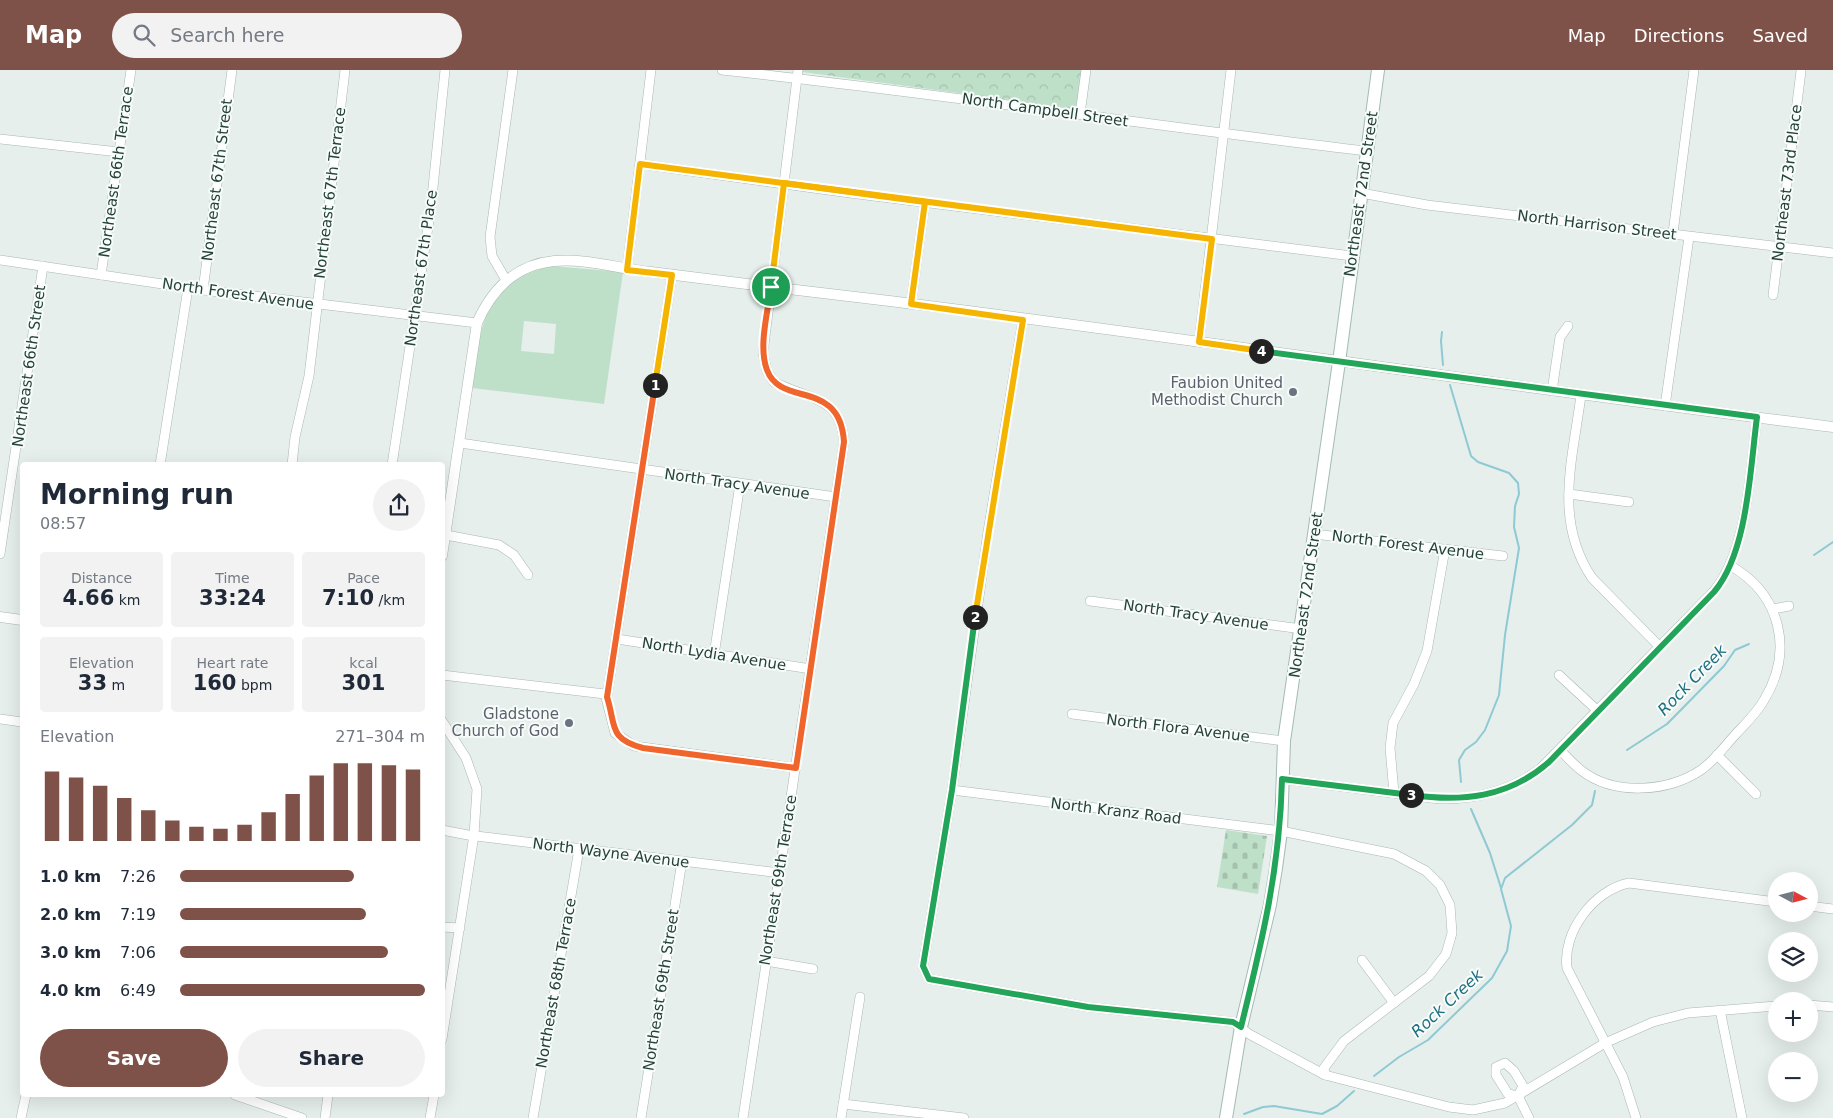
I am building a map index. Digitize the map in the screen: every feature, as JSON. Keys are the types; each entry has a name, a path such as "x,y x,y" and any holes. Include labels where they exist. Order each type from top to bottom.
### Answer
{"main road":[{"name":"Northeast 72nd Street","path":"1226,1118 1241,1027 1270,905 1281,831 1284,741 1302,629 1378,70"}],"street":[{"name":"Northeast 66th Terrace","path":"101,275 131,70"},
{"name":"Northeast 67th Street","path":"203,290 232,70"},
{"name":"Northeast 67th Terrace","path":"292,462 295,438 308,376 345,70"},
{"name":"Northeast 67th Place","path":"392,462 431,208 445,70"},
{"path":"506,280 492,256 490,238 513,70"},
{"path":"627,270 652,70"},
{"name":"North Campbell Street","path":"722,70 798,74 1224,135 1367,151"},
{"path":"1080,114 1086,70"},
{"path":"1199,342 1231,70"},
{"path":"1674,233 1694,70"},
{"name":"Northeast 73rd Place","path":"1772,295 1801,72"},
{"path":"771,287 798,74"},
{"path":"0,138 119,152"},
{"path":"640,164 1352,256"},
{"name":"North Harrison Street","path":"1361,193 1427,205 1833,253"},
{"path":"911,304 925,202"},
{"path":"1665,406 1689,237"},
{"name":"North Forest Avenue","path":"0,260 203,290 477,323"},
{"path":"445,541 477,323 488,300 506,280 519,271 554,261 579,262 627,270 911,304 1581,395 1833,427"},
{"name":"Northeast 66th Street","path":"0,554 43,266"},
{"path":"672,275 607,697 616,733 634,746 796,768"},
{"name":"Northeast 69th Terrace","path":"743,1118 844,442 842,426 832,408 819,399 783,386 771,379 763,353 771,287"},
{"path":"160,462 188,288"},
{"path":"1023,320 988,532 952,790 924,971 929,979 1088,1007 1209,1018 1233,1022 1249,1034 1325,1075 1458,1109 1487,1108 1518,1096 1605,1043 1653,1022 1688,1013 1768,1007"},
{"path":"1552,391 1560,337 1568,326"},
{"path":"1581,395 1569,494 1570,528 1577,551 1584,565 1602,589 1660,647"},
{"path":"1282,779 1449,799 1485,794 1511,786 1531,776 1598,712 1714,592 1731,566 1740,541 1757,417"},
{"name":"North Tracy Avenue","path":"460,443 836,497"},
{"path":"714,655 740,484"},
{"path":"1569,494 1629,502"},
{"name":"North Forest Avenue","path":"1314,534 1503,556"},
{"path":"446,536 499,545 514,556 528,575"},
{"path":"1394,793 1390,748 1393,722 1414,684 1427,651 1445,549"},
{"path":"1560,750 1581,770 1593,777 1620,785 1652,788 1667,786 1689,777 1709,764 1759,708 1772,684 1777,668 1779,644 1774,609 1752,581 1731,566"},
{"name":"North Tracy Avenue","path":"1090,601 1302,629"},
{"path":"1774,609 1789,606"},
{"path":"0,617 20,620"},
{"name":"North Lydia Avenue","path":"617,639 811,669"},
{"path":"445,675 605,694 607,697"},
{"path":"1559,675 1598,712"},
{"name":"North Flora Avenue","path":"1072,714 1284,741"},
{"path":"0,719 20,722"},
{"path":"445,726 466,758 477,789 474,835 445,1020"},
{"path":"1717,755 1756,794"},
{"name":"North Kranz Road","path":"952,790 1281,831 1394,854 1417,865 1440,885 1450,905 1452,916 1450,945 1436,970 1344,1041 1324,1068 1325,1075"},
{"name":"North Wayne Avenue","path":"445,830 579,849 780,873"},
{"name":"Northeast 68th Terrace","path":"533,1118 579,849"},
{"name":"Northeast 69th Street","path":"641,1118 682,861"},
{"path":"1636,1118 1623,1077 1567,968 1568,944 1584,913 1602,894 1619,885 1640,883 1768,901"},
{"path":"1818,907 1833,909"},
{"path":"445,927 460,928"},
{"path":"1362,960 1394,1003"},
{"path":"766,961 813,969"},
{"path":"841,1118 860,997"},
{"path":"1818,1005 1833,1006"},
{"path":"1720,1010 1742,1118"},
{"path":"1518,1096 1529,1118"},
{"path":"20,1118 25,1097"},
{"path":"242,1097 302,1118"},
{"path":"325,1118 328,1097"},
{"path":"430,1118 434,1097"},
{"path":"843,1104 964,1118"}],"green space":[{"path":"802,70 1083,70 1078,109 802,72"},
{"path":"551,266 623,272 604,404 472,388 478,346 482,328 489,311 498,296 511,284 528,274","holes":["524,321 556,324 554,354 521,351"]},
{"path":"1226,830 1267,836 1258,894 1217,887"}],"waterway":[{"path":"1442,332 1443,365"},
{"path":"1450,385 1471,456 1478,462 1509,473 1518,483 1519,494 1515,506 1514,527 1519,548 1505,635 1499,695 1485,730 1476,742 1465,750 1459,760 1461,782"},
{"name":"Rock Creek","path":"1814,555 1833,542"},
{"name":"Rock Creek","path":"1627,750 1667,724 1724,666 1735,650 1749,644"},
{"name":"Rock Creek","path":"1374,1076 1399,1057 1428,1040 1492,978 1507,951 1511,926 1501,889 1505,878 1572,825 1592,805 1595,791"},
{"path":"1471,809 1490,853 1501,888"},
{"name":"Rock Creek","path":"1244,1114 1263,1107 1274,1106 1322,1114 1337,1106 1354,1091"}],"place":[{"name":"Faubion United Methodist Church","path":"1293,392"},
{"name":"Gladstone Church of God","path":"569,723"}],"route":[{"path":"771,287 763,353 764,362 771,379 792,390 826,403 836,412 844,433 796,768 634,746 619,737 609,713 607,697 672,275 627,270 640,164 784,183 850,193 925,202 911,304 1023,320 988,532 952,790 923,966 929,979 1088,1007 1209,1018 1233,1022 1241,1027 1270,905 1281,831 1282,779 1440,799 1476,796 1522,782 1549,762 1714,592 1731,566 1740,541 1757,417 1581,395 1199,342 1212,239 784,183 771,287"}]}
